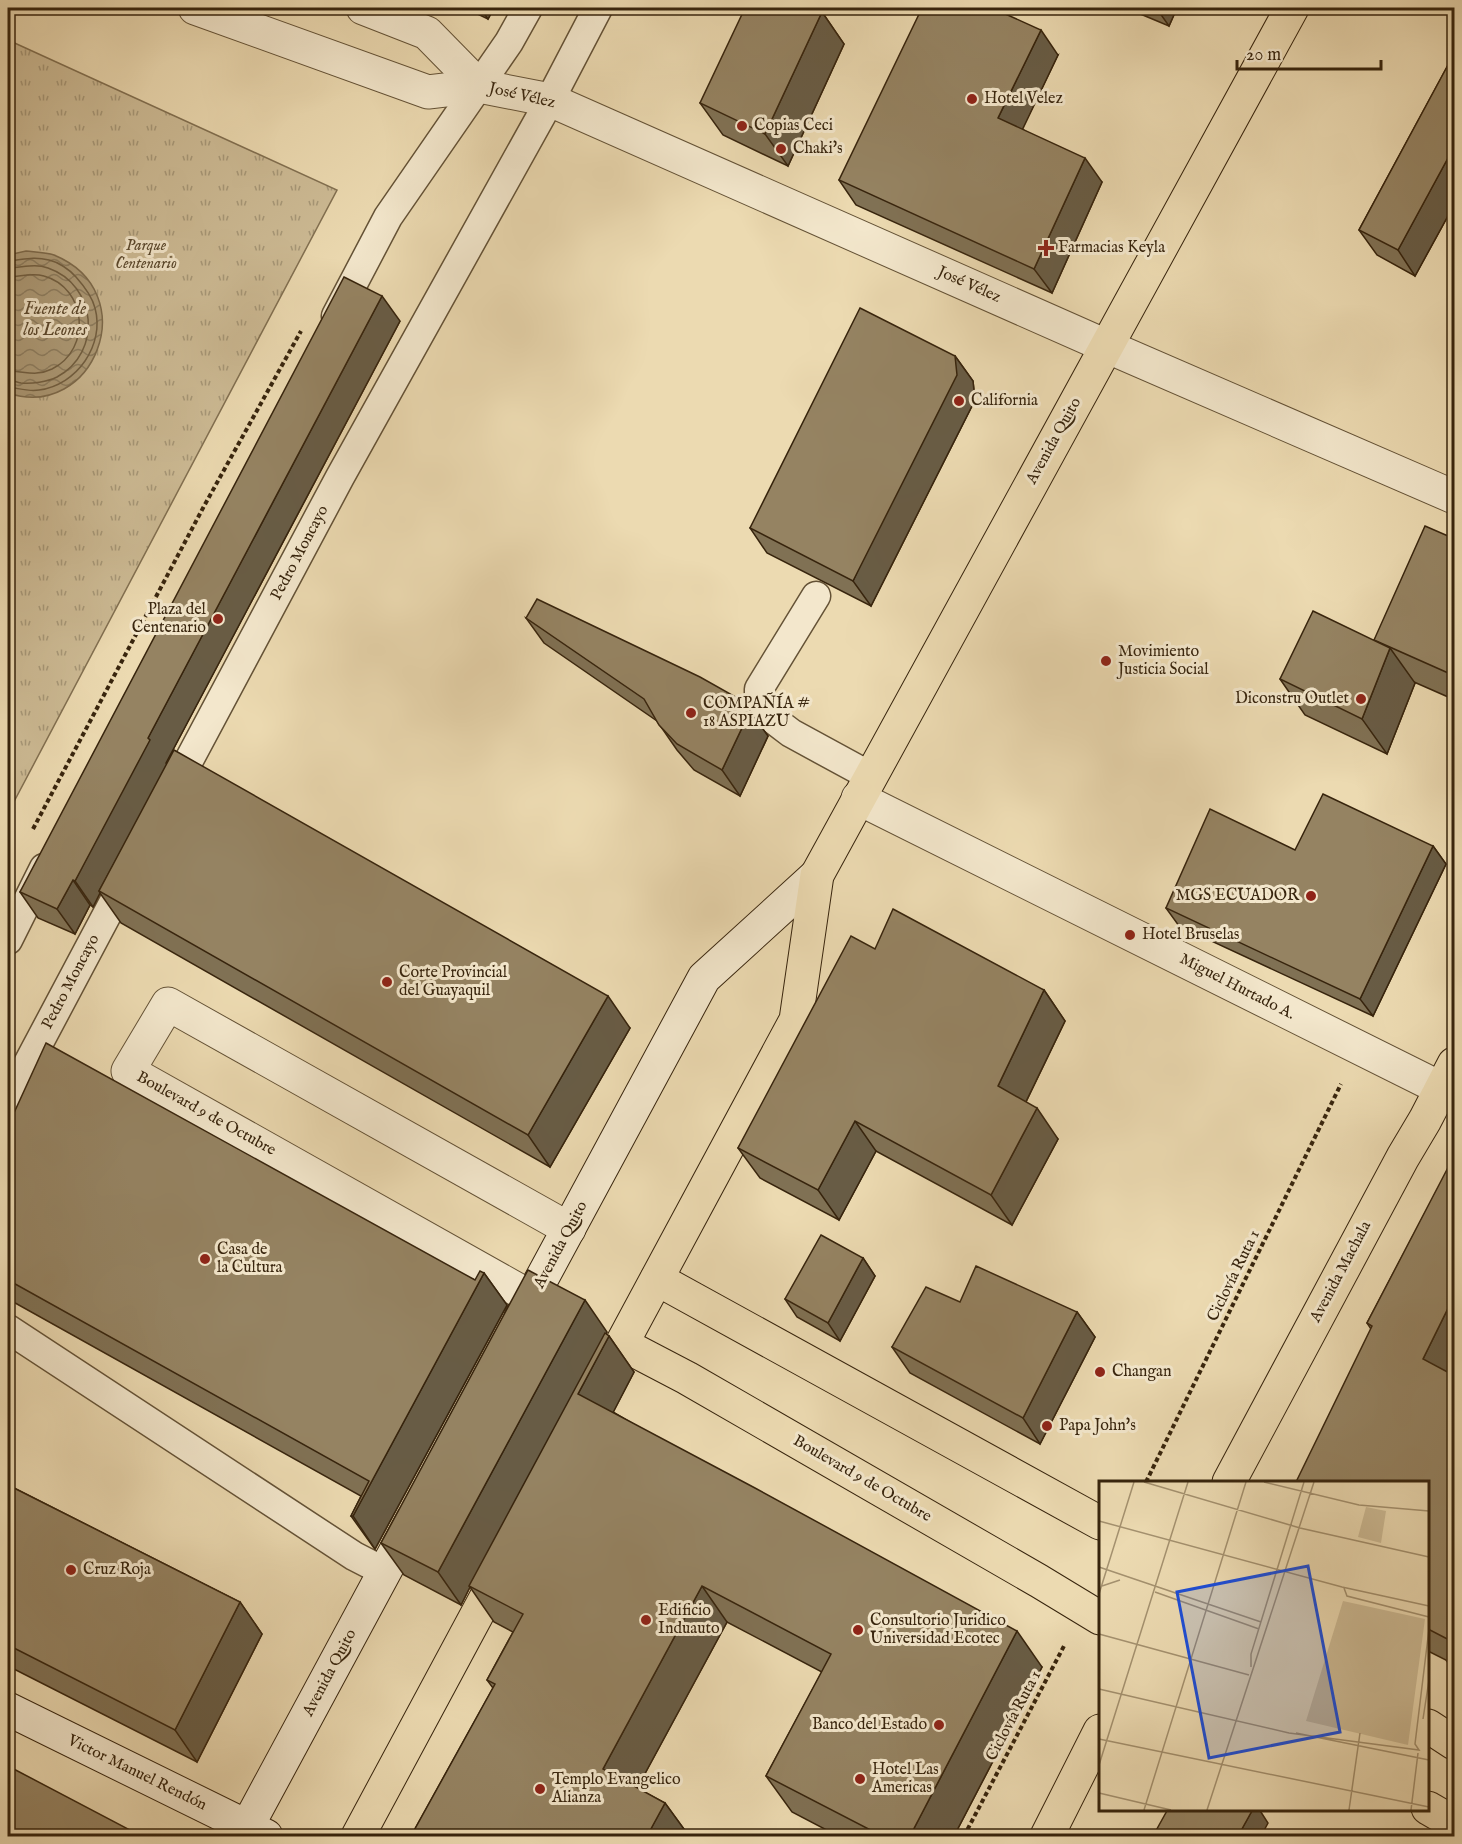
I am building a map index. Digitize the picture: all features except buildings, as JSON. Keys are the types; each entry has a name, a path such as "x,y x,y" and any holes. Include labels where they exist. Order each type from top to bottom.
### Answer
{"main road":[{"name":"Avenida Quito","path":"583,1417 796,1020 817,875 1292,8"},
{"name":"Avenida Machala","path":"1230,1481 1397,1167 1450,1083"},
{"path":"657,1279 1099,1522"},
{"name":"Boulevard 9 de Octubre","path":"622,1344 698,1384 1092,1613"},
{"path":"358,1836 515,1543"},
{"path":"1429,1727 1455,1743"},
{"path":"1047,1836 1099,1735"},
{"path":"1429,1809 1455,1823"}],"street":[{"name":"José Vélez","path":"195,8 428,92 479,86 550,100 1106,346 1455,497"},
{"name":"José Vélez","path":"363,8 427,33 479,86"},
{"name":"Miguel Hurtado A.","path":"864,787 1450,1083"},
{"name":"Avenida Quito","path":"509,1340 704,978 817,875"},
{"name":"Boulevard 9 de Octubre","path":"532,1298 128,1071 168,1004 569,1229"},
{"name":"Avenida Quito","path":"252,1833 424,1498"},
{"name":"Victor Manuel Rendón","path":"8,1709 252,1833"}],"lane":[{"path":"313,334 388,217 509,42 528,8"},
{"name":"Pedro Moncayo","path":"161,813 346,466 550,100 598,8"},
{"path":"816,596 759,689 759,702 766,714 864,787"},
{"path":"8,940 41,842"},
{"name":"Pedro Moncayo","path":"8,1101 139,856"},
{"path":"8,1329 354,1556 385,1572"}],"path":[{"path":"41,842 203,508 313,334"},
{"name":"Ciclovía Ruta 1","path":"1146,1481 1343,1079"},
{"name":"Ciclovía Ruta 1","path":"964,1836 1092,1613"}],"green space":[{"name":"Parque Centenario","path":"8,40 337,190 8,813"}],"water":[{"name":"Fuente de los Leones","path":"26,251 54,255 82,273 98,297 102,323 97,349 84,372 64,389 38,397 8,393 8,255"}],"place":[{"name":"Hotel Velez","path":"972,99"},
{"name":"Copias Ceci","path":"742,126"},
{"name":"Chaki's","path":"781,149"},
{"name":"Farmacias Keyla","path":"1046,248"},
{"name":"California","path":"959,401"},
{"name":"Plaza del Centenario","path":"218,619"},
{"name":"Movimiento Justicia Social","path":"1106,661"},
{"name":"Diconstru Outlet","path":"1361,699"},
{"name":"COMPAÑÍA # 18 ASPIAZU","path":"691,713"},
{"name":"MGS ECUADOR","path":"1311,896"},
{"name":"Hotel Bruselas","path":"1130,935"},
{"name":"Corte Provincial del Guayaquil","path":"387,982"},
{"name":"Casa de la Cultura","path":"205,1259"},
{"name":"Changan","path":"1100,1372"},
{"name":"Papa John's","path":"1047,1426"},
{"name":"Cruz Roja","path":"71,1570"},
{"name":"Edificio Induauto","path":"646,1620"},
{"name":"Consultorio Juridico Universidad Ecotec","path":"858,1630"},
{"name":"Banco del Estado","path":"939,1725"},
{"name":"Hotel Las Americas","path":"860,1779"},
{"name":"Templo Evangelico Alianza","path":"540,1789"}]}
